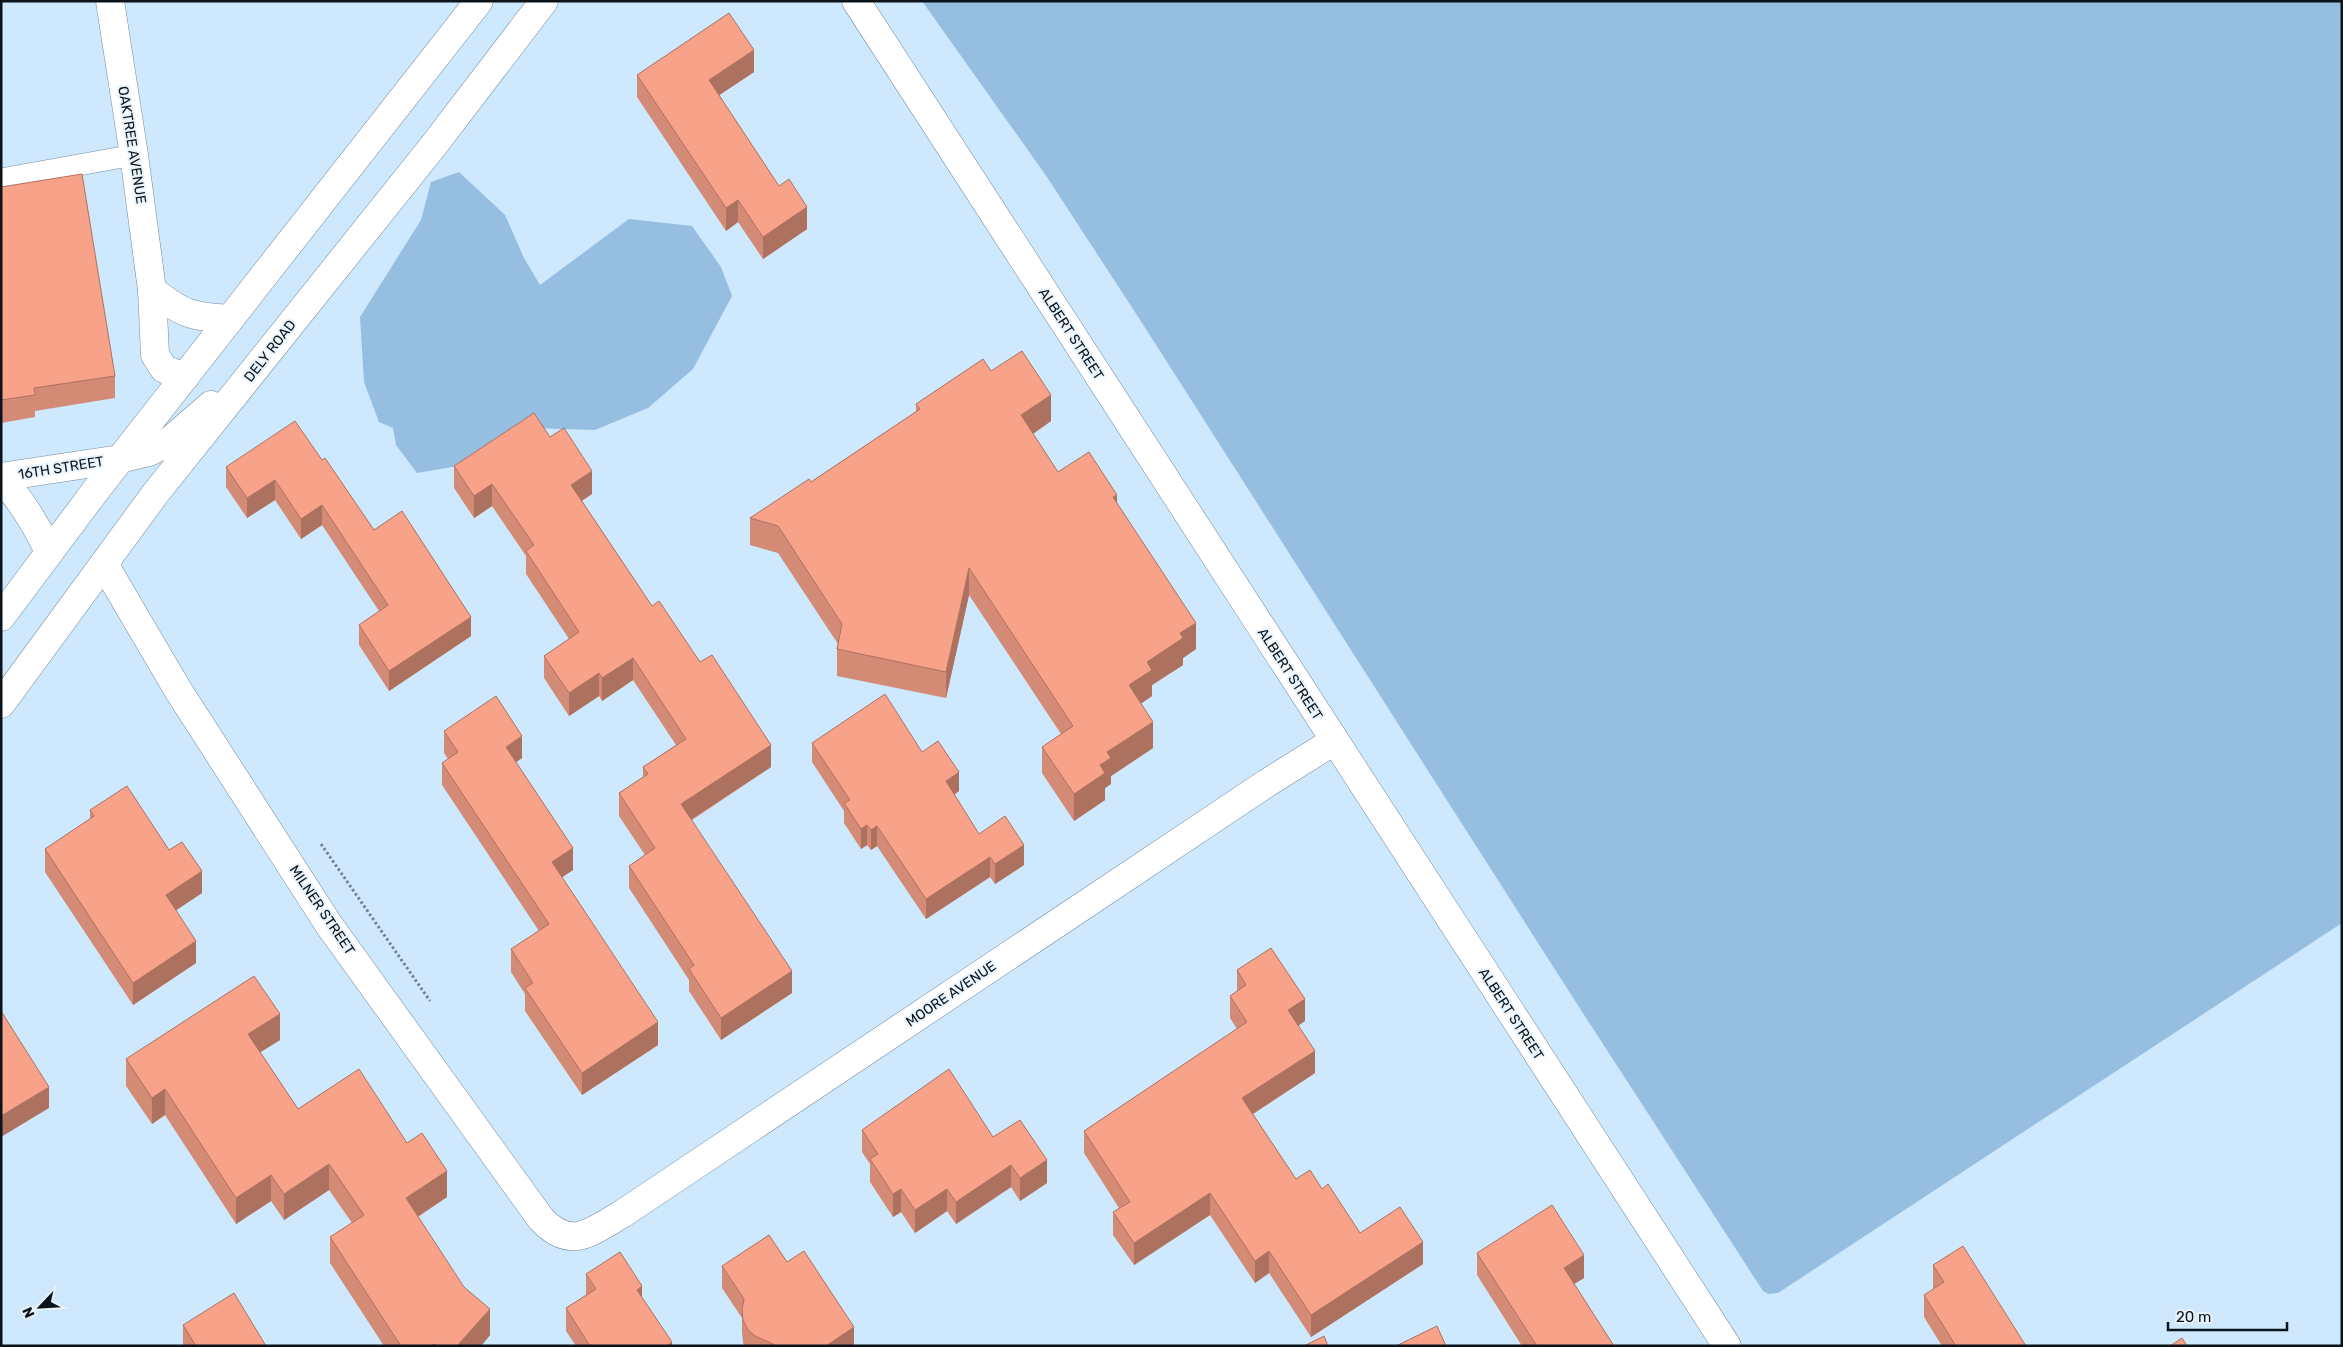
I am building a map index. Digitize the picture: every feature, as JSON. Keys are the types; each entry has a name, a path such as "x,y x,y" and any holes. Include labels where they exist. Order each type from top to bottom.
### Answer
{"street":[{"name":"OAKTREE AVENUE","path":"110,1 134,155 152,290 155,355 164,369 185,377"},
{"path":"1,616 120,459 480,1"},
{"name":"DELY ROAD","path":"1,704 155,494 434,145 544,1"},
{"name":"ALBERT STREET","path":"856,1 1334,742 1727,1346"},
{"path":"152,290 176,309 199,318 230,319"},
{"name":"16TH STREET","path":"1,477 120,459 149,452 167,443 219,397 282,336"},
{"path":"1,477 30,514 49,552"},
{"name":"MILNER STREET","path":"104,564 178,690 330,925 541,1219 553,1232 565,1236"},
{"name":"MOORE AVENUE","path":"565,1236 589,1233 622,1214 1259,788 1334,742"}],"lane":[{"path":"1,179 134,155"}],"path":[{"path":"318,838 431,1003"}],"shaded area":[{"path":"922,1 2342,1 2342,923 1778,1293 1768,1294 1763,1291 1047,177"},
{"path":"459,172 505,215 524,258 540,285 629,219 692,226 721,267 732,296 693,369 648,408 595,430 533,428 475,463 417,473 396,445 393,428 379,422 364,382 360,317 421,220 431,182"}],"building":[{"path":"729,13 754,50 709,80 779,186 789,179 807,207 763,237 738,200 726,208 637,75"},
{"path":"82,174 115,376 34,388 35,395 1,400 1,187"},
{"path":"1022,351 1051,395 1021,415 1058,472 1089,452 1117,495 1113,497 1196,623 1180,633 1183,638 1147,662 1152,670 1129,685 1153,722 1107,752 1111,758 1100,765 1105,773 1074,794 1042,747 1073,726 969,568 946,672 837,649 842,624 778,526 750,518 809,479 811,482 920,409 916,404 983,359 991,371"},
{"path":"534,413 550,437 564,428 592,471 571,485 652,606 659,601 700,662 712,655 771,745 681,804 792,971 721,1018 689,969 694,965 629,866 655,848 619,793 648,774 643,767 686,739 633,658 602,678 599,673 569,693 544,656 579,632 526,551 534,545 492,484 474,496 454,466"},
{"path":"295,421 322,460 325,458 374,530 402,511 471,617 389,671 359,625 388,605 322,505 301,519 275,480 247,498 226,467"},
{"path":"885,694 922,752 938,741 959,772 946,781 979,834 1005,816 1024,845 995,864 990,857 926,899 877,826 871,830 867,825 861,829 844,803 850,800 812,743"},
{"path":"496,696 522,736 506,747 573,848 552,862 658,1022 582,1073 525,988 533,983 511,949 549,924 442,763 458,752 444,731"},
{"path":"127,786 169,850 182,842 202,871 166,895 196,941 133,983 45,849 94,816 90,810"},
{"path":"1271,948 1305,999 1288,1010 1315,1051 1242,1098 1296,1179 1310,1170 1322,1189 1328,1184 1360,1233 1400,1207 1423,1242 1311,1315 1269,1251 1255,1261 1210,1193 1134,1243 1113,1212 1130,1202 1084,1131 1247,1022 1230,996 1246,985 1237,970"},
{"path":"254,976 280,1014 248,1034 298,1109 359,1069 407,1143 422,1133 447,1171 406,1198 464,1287 490,1309 457,1346 437,1346 435,1344 431,1346 401,1346 330,1237 364,1215 329,1164 284,1194 271,1175 236,1198 165,1089 152,1098 126,1059"},
{"path":"1,1011 49,1087 1,1116"},
{"path":"949,1069 993,1137 1020,1120 1047,1160 1020,1178 1011,1165 956,1202 947,1189 915,1210 901,1189 893,1194 870,1159 878,1154 862,1130"},
{"path":"1552,1205 1584,1255 1564,1268 1614,1346 1537,1346 1477,1253"},
{"path":"769,1235 787,1262 804,1251 854,1327 826,1346 775,1346 755,1336 748,1330 743,1320 744,1299 722,1266"},
{"path":"1963,1246 2026,1346 1956,1346 1924,1295 1944,1282 1933,1265"},
{"path":"620,1252 642,1286 637,1290 672,1342 667,1346 590,1346 566,1308 596,1289 586,1274"},
{"path":"234,1293 266,1346 196,1346 183,1325"},
{"path":"1437,1326 1446,1346 1396,1346"},
{"path":"1324,1336 1328,1346 1304,1346"},
{"path":"2182,1338 2187,1346 2170,1346"}]}
